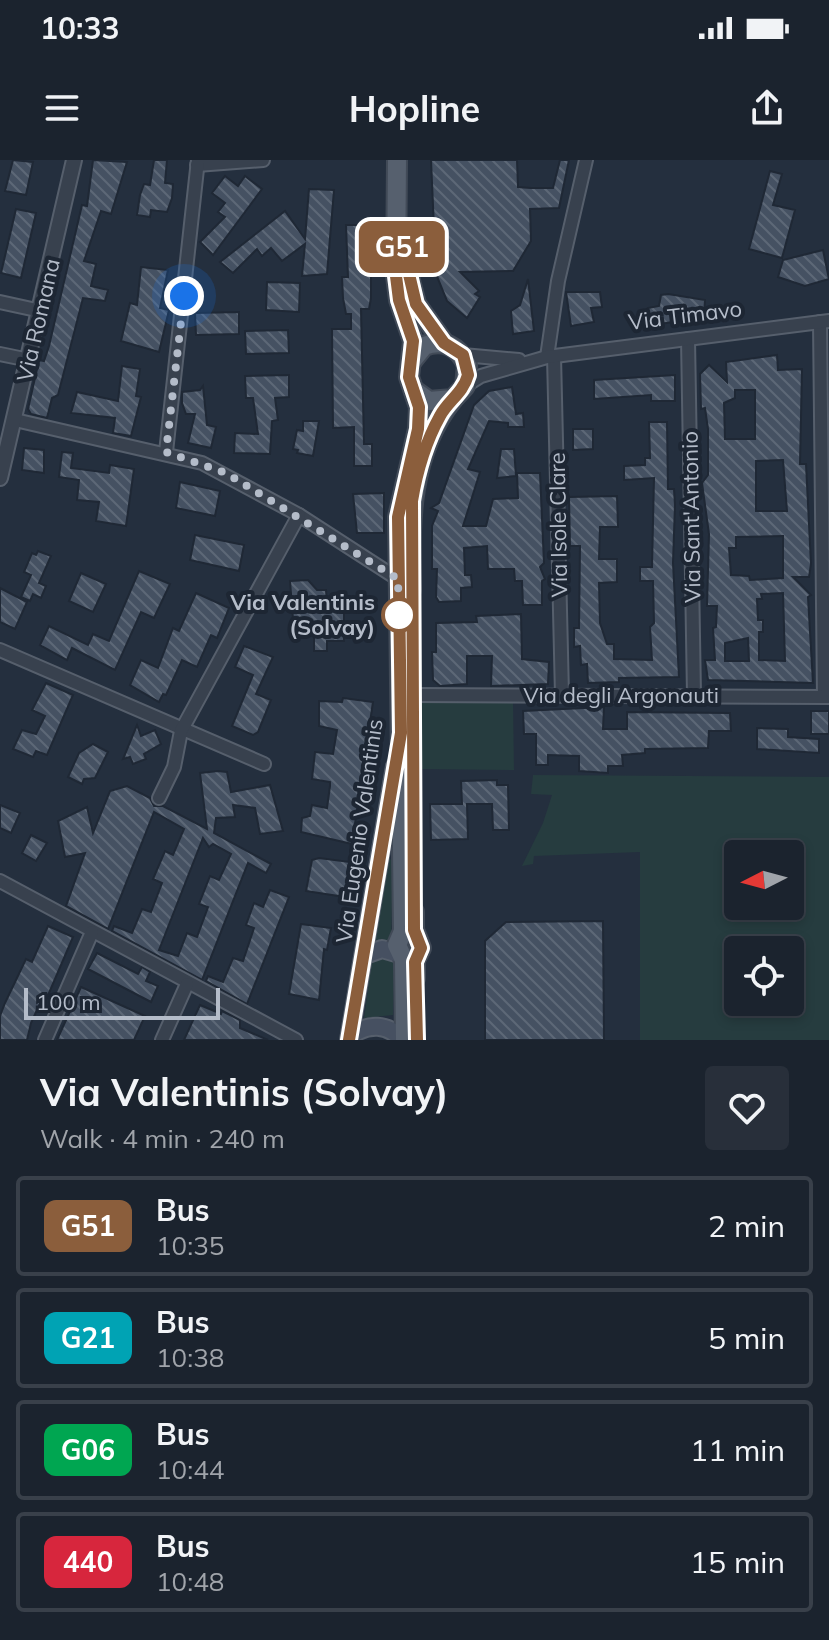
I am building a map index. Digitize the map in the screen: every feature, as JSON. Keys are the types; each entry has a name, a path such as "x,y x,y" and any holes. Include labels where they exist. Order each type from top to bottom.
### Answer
{"main road":[{"path":"397,160 399,232 396,276 399,300 413,341 409,377 415,391 437,402 459,392 467,365 463,355"},
{"path":"399,232 412,294 444,343 424,346 411,362"},
{"name":"Via Timavo","path":"444,343 463,355"},
{"name":"Via Eugenio Valentinis","path":"407,733 398,579 398,517 418,429 415,391"},
{"name":"Via Eugenio Valentinis","path":"350,1038 413,695 412,501 422,457 441,414 459,392"},
{"path":"404,1040 407,733"},
{"path":"365,955 382,949 407,948"},
{"path":"407,948 417,1040"},
{"path":"350,1038 374,1026 395,1032 404,1040"}],"street":[{"name":"Via Romana","path":"0,478 74,160"},
{"path":"166,452 197,162 263,160"},
{"path":"551,356 558,281 586,160"},
{"path":"0,302 41,311"},
{"path":"824,321 826,697"},
{"name":"Via Timavo","path":"459,392 481,376 551,356 824,321"},
{"name":"Via Sant'Antonio","path":"688,339 694,695"},
{"path":"0,354 29,360"},
{"name":"Via Timavo","path":"463,355 526,361"},
{"name":"Via Isole Clare","path":"551,356 562,695"},
{"path":"15,420 166,452 226,473 299,515 398,579"},
{"path":"159,798 174,767 181,731 299,515"},
{"path":"0,650 181,731 264,764"},
{"name":"Via degli Argonauti","path":"413,695 826,697"},
{"path":"0,881 296,1040"},
{"path":"45,1040 92,932"},
{"path":"162,1040 187,984"}],"green space":[{"path":"419,699 513,701 514,770 421,769"},
{"path":"533,775 829,777 829,1040 640,1040 640,852 534,856 533,864 522,866 543,823 552,795 531,794"},
{"path":"389,859 393,860 391,944 375,943"},
{"path":"391,957 394,965 393,1015 364,1018 372,959"}],"building":[{"path":"13,160 33,162 26,195 5,191"},
{"path":"93,160 127,162 111,214 101,211 84,261 96,264 91,286 108,290 105,301 83,298 58,395 52,398 47,418 31,414 28,409 39,360 44,361 49,346 82,205 87,206"},
{"path":"154,160 167,160 165,183 173,184 172,198 167,212 151,210 150,217 137,215 144,184 150,185"},
{"path":"431,160 517,160 518,187 553,188 560,160 569,160 559,208 530,209 531,241 513,271 460,272 479,291 475,294 480,297 467,318 447,301 436,274"},
{"path":"770,171 782,174 773,205 795,210 782,258 749,249"},
{"path":"225,176 238,186 245,176 262,189 213,255 200,242 225,217 218,212 225,203 212,193"},
{"path":"309,189 334,190 327,274 302,276 305,244 282,261 271,248 262,256 257,249 233,273 220,262 285,211 305,239"},
{"path":"16,209 36,213 21,278 1,273"},
{"path":"346,225 371,225 371,298 369,309 361,309 364,444 372,444 372,466 354,466 354,427 333,428 332,329 351,329 351,314 346,314 343,298 342,277 348,277"},
{"path":"823,250 829,279 805,286 778,277 783,260"},
{"path":"141,267 168,270 160,308 169,310 159,352 121,341 130,303 137,305"},
{"path":"528,279 534,331 513,334 511,311 520,305"},
{"path":"267,282 300,283 299,312 266,310"},
{"path":"566,292 600,292 602,307 591,308 594,322 571,326"},
{"path":"661,295 705,300 704,317 660,324 660,318 650,319 648,308 659,306"},
{"path":"239,312 239,334 196,335 195,313"},
{"path":"288,330 289,353 246,354 245,331"},
{"path":"777,355 778,370 802,369 800,464 806,464 811,564 809,577 793,577 811,595 808,597 813,683 708,680 705,660 715,660 713,628 716,627 717,606 707,606 709,534 702,483 708,475 708,429 705,408 701,409 700,374 709,365 727,382 726,362","holes":["735,390 755,390 755,439 725,439 724,403 735,398","783,460 787,511 756,511 756,461","783,536 783,578 750,580 749,576 731,575 729,548 736,548 736,537","783,593 785,661 759,660 759,632 763,632 763,620 758,620 757,599 762,599 761,594","748,638 749,661 725,661 725,643"]},
{"path":"122,366 140,369 136,396 141,397 131,436 113,433 115,418 71,413 77,392 118,401"},
{"path":"289,375 289,397 275,398 278,420 272,421 270,454 234,453 235,433 258,434 253,398 246,398 245,376"},
{"path":"675,375 675,401 651,401 651,395 594,399 594,380"},
{"path":"203,386 207,425 216,427 211,448 188,443 195,414 186,414 182,403 182,392 200,390"},
{"path":"512,387 516,414 523,413 524,427 508,427 508,423 489,421 468,469 480,472 463,526 486,526 493,499 518,498 517,473 540,473 544,563 540,567 545,579 542,581 542,605 523,605 522,581 515,581 514,569 488,569 487,546 464,548 465,575 471,575 472,587 461,588 461,601 439,602 436,597 437,569 432,569 432,526 438,511 431,508 439,503 474,405 489,391"},
{"path":"303,421 319,421 313,456 297,453 298,450 293,449 297,430 303,431"},
{"path":"649,422 667,422 668,489 674,489 675,505 673,563 679,677 619,678 619,682 588,683 587,664 581,665 580,646 574,647 574,628 579,628 580,546 570,546 569,497 617,496 618,527 600,527 599,559 617,559 617,582 599,583 600,623 607,644 614,644 614,659 652,660 650,627 654,623 653,581 640,581 640,567 652,567 654,478 624,480 624,466 645,465 645,458 650,458"},
{"path":"573,429 593,429 593,449 573,450"},
{"path":"24,448 44,450 44,473 22,470"},
{"path":"501,449 514,449 516,476 497,478"},
{"path":"62,452 73,453 71,468 109,473 110,465 134,469 126,526 96,521 99,502 77,500 79,480 59,477"},
{"path":"180,482 220,491 215,516 176,508"},
{"path":"384,493 384,533 357,533 353,494"},
{"path":"195,535 244,545 239,571 190,560"},
{"path":"38,551 51,556 39,583 46,586 41,598 33,594 30,601 21,597 31,575 24,572 32,553 36,555"},
{"path":"139,571 170,584 154,618 141,612 115,670 72,648 67,660 40,645 49,626 88,645 93,634 109,641"},
{"path":"81,573 106,584 93,612 69,601"},
{"path":"308,580 317,590 326,590 327,603 344,603 344,641 327,641 327,651 314,651 314,632 294,632 290,581"},
{"path":"0,588 27,602 15,629 0,622"},
{"path":"196,593 229,608 217,638 211,635 197,667 182,660 166,695 163,694 159,702 130,685 141,660 158,668 173,628 179,631"},
{"path":"521,614 522,659 549,662 548,684 491,686 492,656 467,656 467,684 440,686 433,680 432,652 436,652 436,623 477,622 476,616"},
{"path":"244,646 273,657 256,694 271,700 258,732 253,735 232,726 253,675 235,667"},
{"path":"46,683 73,695 47,755 36,751 33,757 13,749 22,730 36,734 45,716 32,710"},
{"path":"343,698 373,702 352,844 301,832 302,818 310,816 312,805 327,808 330,782 312,779 315,752 333,754 337,730 319,726 319,701 342,702"},
{"path":"604,707 603,729 627,729 627,712 730,713 731,731 709,731 708,748 645,749 645,753 622,755 623,766 608,766 608,773 579,771 579,756 548,755 548,765 536,765 536,734 524,734 523,711"},
{"path":"811,711 829,711 829,734 811,734"},
{"path":"137,725 141,736 155,730 161,744 144,754 146,759 133,764 130,757 123,759"},
{"path":"757,728 788,729 788,737 819,739 819,753 757,749"},
{"path":"93,744 108,752 95,778 84,779 82,784 68,777 79,753"},
{"path":"227,772 231,792 270,785 283,831 260,834 255,808 233,805 235,817 216,818 214,833 271,864 266,873 248,863 202,980 112,931 114,926 132,933 142,909 151,912 162,883 153,879 165,851 173,855 184,829 154,812 108,929 66,906 85,853 65,857 58,821 87,807 93,833 110,791 127,786 150,798 154,806 163,806 207,829 200,773","holes":["203,838 209,847 213,844 231,854 219,880 210,876 199,904 208,907 197,937 187,933 178,956 159,950"]},
{"path":"497,780 497,785 508,785 509,830 493,830 492,804 467,804 468,839 431,840 430,804 462,804 461,781"},
{"path":"0,805 20,813 11,833 0,828"},
{"path":"31,835 47,843 36,861 22,853"},
{"path":"312,860 350,862 345,897 306,891"},
{"path":"270,890 289,897 247,1004 206,981 208,976 223,982 233,958 243,961 254,928 246,925 254,903 263,907"},
{"path":"603,921 604,1040 485,1040 485,941 506,922"},
{"path":"301,924 331,928 327,950 324,949 319,1000 289,994"},
{"path":"48,926 73,937 46,1000 42,999 31,1023 27,1040 0,1040 0,1016 5,1003 26,959 32,962"},
{"path":"97,953 138,974 142,967 150,972 146,981 158,986 151,1002 88,969"},
{"path":"81,987 145,1016 134,1040 57,1040"},
{"path":"200,1005 240,1020 240,1028 268,1040 184,1040"}],"bus line":[{"name":"G51","path":"349,1040 401,733 398,517 406,467 418,429 419,407 409,377 413,341 399,300 396,276 395,254 399,232 416,304 444,343 455,347 463,355 468,375 465,386 441,414 430,437 418,468 412,501 414,930 421,943 415,962 417,1040"}],"place":[{"name":"Via Valentinis (Solvay)","path":"399,615"}],"route":[{"path":"184,296 166,452 226,473 299,515 398,579 399,625 399,615"}]}
